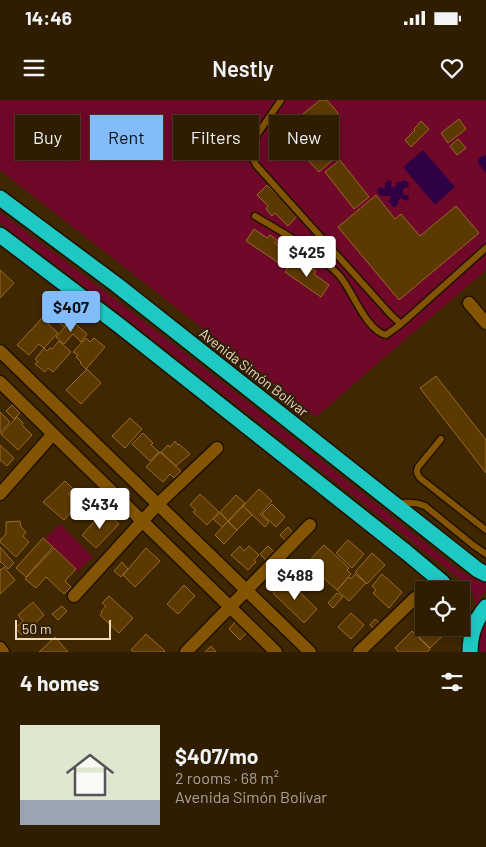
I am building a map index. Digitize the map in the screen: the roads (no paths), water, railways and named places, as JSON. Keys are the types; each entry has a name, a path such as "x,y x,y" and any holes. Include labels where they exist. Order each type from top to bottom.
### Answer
{"highway":[{"name":"Avenida Simón Bolívar","path":"0,198 117,285 478,570 486,574"},
{"path":"0,236 120,326 441,581"},
{"path":"470,652 471,634 476,622 486,608"}],"street":[{"path":"469,303 486,323"},
{"path":"0,351 310,652"},
{"path":"0,382 276,652"},
{"path":"0,494 53,434"},
{"path":"74,596 158,504 217,448"},
{"path":"186,652 310,526"},
{"path":"359,652 415,598"},
{"path":"0,648 3,652"}],"lane":[{"path":"281,100 252,142 250,154 258,166 402,324"},
{"path":"255,216 307,248 338,273 369,322 379,332 386,335 402,324 486,248"},
{"path":"441,439 418,468 417,474 486,530"},
{"path":"395,504 410,502 424,506 486,554"}]}
